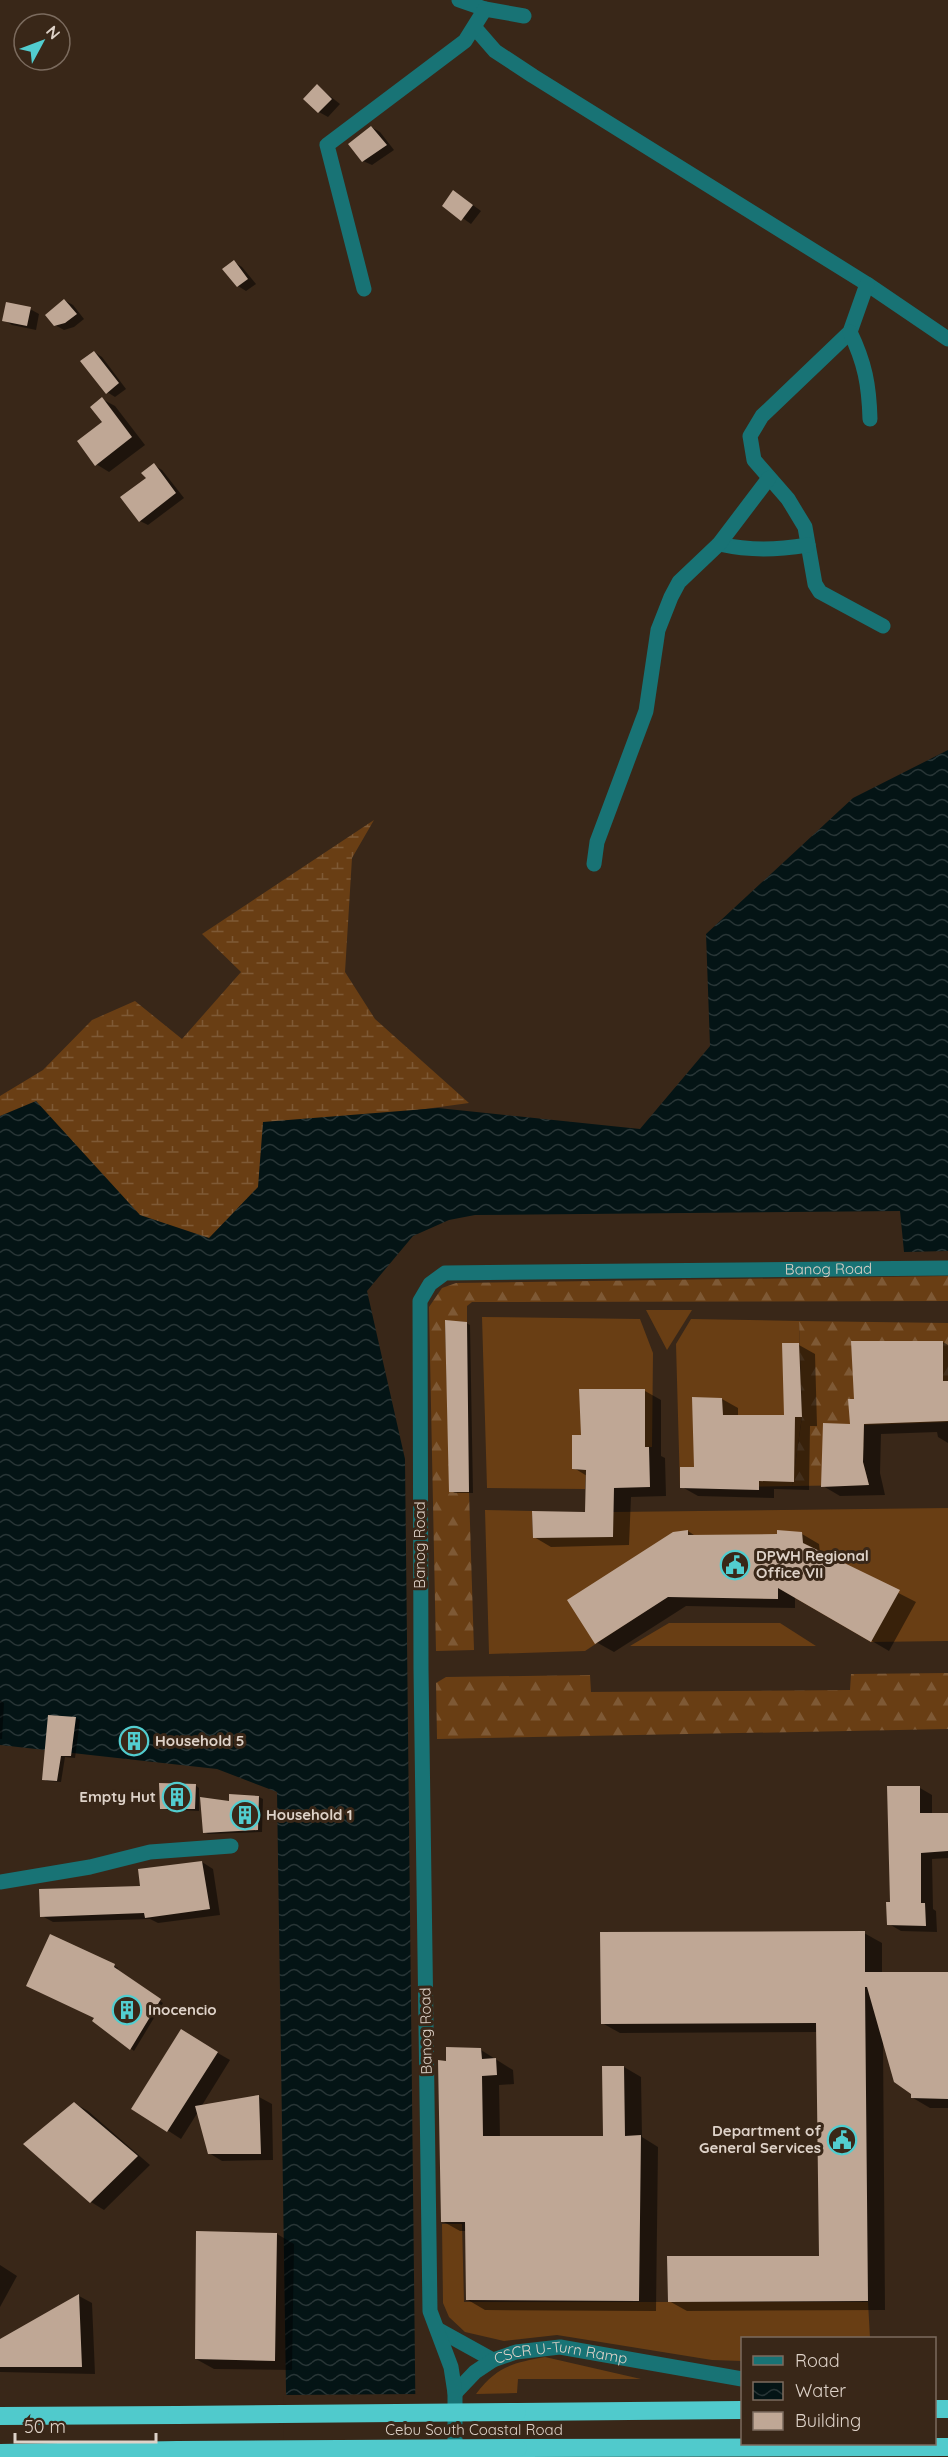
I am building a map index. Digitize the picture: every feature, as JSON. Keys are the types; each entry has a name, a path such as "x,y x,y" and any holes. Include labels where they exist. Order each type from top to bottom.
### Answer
{"highway":[{"name":"Cebu South Coastal Road","path":"0,2416 741,2410"},
{"name":"Cebu South Coastal Road","path":"0,2453 178,2450 947,2447"}],"street":[{"path":"459,0 485,9 524,16"},
{"path":"364,289 327,145 465,41 485,9"},
{"path":"475,27 495,51 532,76 867,284 948,339"},
{"path":"867,284 850,332 762,416 750,436 754,460 788,499 805,528 816,584 820,592 883,626"},
{"path":"850,332 861,354 869,385 870,419"},
{"path":"594,864 597,843 646,711 658,630 679,582 719,544 769,478"},
{"path":"719,544 744,550 773,551 808,545"},
{"name":"Banog Road","path":"455,2393 451,2367 430,2311 420,1670 420,1301 430,1284 446,1273 948,1268"},
{"path":"0,1882 90,1867 150,1852 231,1846"},
{"path":"437,2330 493,2360"},
{"name":"CSCR U-Turn Ramp","path":"455,2393 475,2372 493,2360 516,2352 560,2346 741,2379"},
{"path":"455,2393 455,2457"},
{"path":"918,2457 947,2447"}],"green space":[{"path":"374,820 352,858 345,972 375,1019 469,1103 286,1128 241,1239 0,1367 0,1096 43,1070 92,1020 135,1001 182,1039 241,972 202,934"},
{"path":"948,1276 948,1301 472,1302 467,1306 467,1322 445,1321 450,1492 469,1492 474,1650 436,1651 429,1307 442,1288 456,1283"},
{"path":"646,1310 692,1310 667,1350"},
{"path":"482,1317 640,1319 653,1353 652,1447 645,1447 645,1389 580,1389 584,1435 572,1435 572,1469 586,1470 585,1489 487,1488"},
{"path":"691,1319 799,1321 802,1417 792,1486 680,1488 676,1344"},
{"path":"799,1321 948,1323 948,1422 864,1425 863,1462 869,1485 792,1486 802,1417"},
{"path":"948,1508 948,1641 871,1642 778,1588 778,1599 680,1597 681,1588 585,1651 489,1654 485,1510 532,1511 533,1538 613,1512"},
{"path":"669,1623 780,1623 816,1646 630,1646"},
{"path":"948,1673 948,1729 437,1739 436,1683 446,1677 590,1675 591,1692 850,1690 851,1674"},
{"path":"442,2224 462,2224 464,2302 868,2302 870,2337 741,2337 741,2361 712,2360 557,2335 504,2341 465,2332 449,2317 443,2303"},
{"path":"545,2357 641,2379 518,2379 517,2393 476,2394 491,2377 506,2367"}],"water":[{"path":"948,750 948,1251 904,1252 900,1211 475,1215 449,1220 413,1236 367,1291 405,1459 416,2457 287,2457 277,1792 217,1769 0,1745 0,1116 36,1101 140,1215 209,1238 258,1187 263,1122 438,1108 640,1129 710,1046 706,934 853,798"}],"pier":[{"path":"419,2394 419,2457 284,2457 283,2395"}],"building":[{"path":"317,84 332,99 318,113 303,99"},
{"path":"371,126 387,145 362,162 348,144"},
{"path":"453,190 473,205 461,221 442,206"},
{"path":"234,260 248,279 237,287 222,269"},
{"path":"64,299 77,314 65,323 54,326 45,315"},
{"path":"6,302 31,307 27,326 2,321"},
{"path":"94,351 119,383 106,394 80,361"},
{"path":"102,397 132,437 95,466 77,441 102,422 90,407"},
{"path":"154,463 176,493 139,522 120,497 146,478 141,473"},
{"path":"445,1320 467,1322 469,1492 449,1492"},
{"path":"851,1341 943,1341 943,1381 948,1381 948,1421 864,1424 863,1462 869,1485 821,1487 823,1423 850,1424 848,1399 854,1399"},
{"path":"782,1343 799,1343 802,1417 795,1417 794,1482 759,1481 759,1490 680,1488 680,1467 694,1467 692,1397 722,1398 723,1415 784,1415"},
{"path":"579,1389 645,1389 645,1447 649,1447 650,1487 614,1488 613,1537 533,1538 532,1511 585,1512 586,1470 572,1469 572,1435 581,1435"},
{"name":"DPWH Regional Office VII","path":"688,1530 688,1535 777,1534 777,1530 802,1532 803,1543 900,1590 871,1642 778,1588 778,1599 668,1597 595,1644 567,1600 673,1532"},
{"path":"48,1715 76,1717 71,1756 61,1756 57,1781 42,1780"},
{"name":"Household 5","path":"125,1730 144,1734 143,1749 124,1748"},
{"name":"Empty Hut","path":"159,1783 196,1784 195,1809 160,1809"},
{"path":"887,1786 920,1786 920,1813 948,1813 948,1851 921,1853 921,1903 925,1903 926,1926 887,1925 886,1902 890,1902"},
{"path":"229,1794 259,1796 258,1830 203,1833 200,1797 229,1801"},
{"path":"202,1861 210,1909 145,1918 144,1913 40,1917 39,1889 140,1886 138,1869"},
{"name":"Department of General Services","path":"865,1931 865,1972 948,1972 948,2099 911,2098 911,2094 894,2082 867,1987 865,1987 868,2301 668,2302 667,2256 819,2256 816,2023 601,2024 600,1932"},
{"path":"50,1934 115,1964 114,1967 161,1999 130,2050 92,2021 94,2018 26,1986"},
{"path":"181,2029 218,2052 167,2132 131,2109"},
{"path":"446,2047 481,2048 482,2059 496,2058 497,2075 482,2076 483,2136 603,2136 602,2066 624,2066 625,2136 641,2135 639,2301 466,2300 465,2222 441,2222 438,2060 446,2061"},
{"path":"259,2095 261,2154 208,2154 195,2106"},
{"path":"74,2102 138,2156 90,2203 23,2144"},
{"path":"196,2231 277,2233 275,2361 195,2359"},
{"path":"79,2294 82,2367 0,2367 0,2339"}],"place":[{"name":"DPWH Regional Office VII","path":"735,1565"},
{"name":"Household 5","path":"134,1741"},
{"name":"Empty Hut","path":"177,1797"},
{"name":"Household 1","path":"245,1815"},
{"name":"Inocencio","path":"127,2010"},
{"name":"Department of General Services","path":"842,2140"}]}
